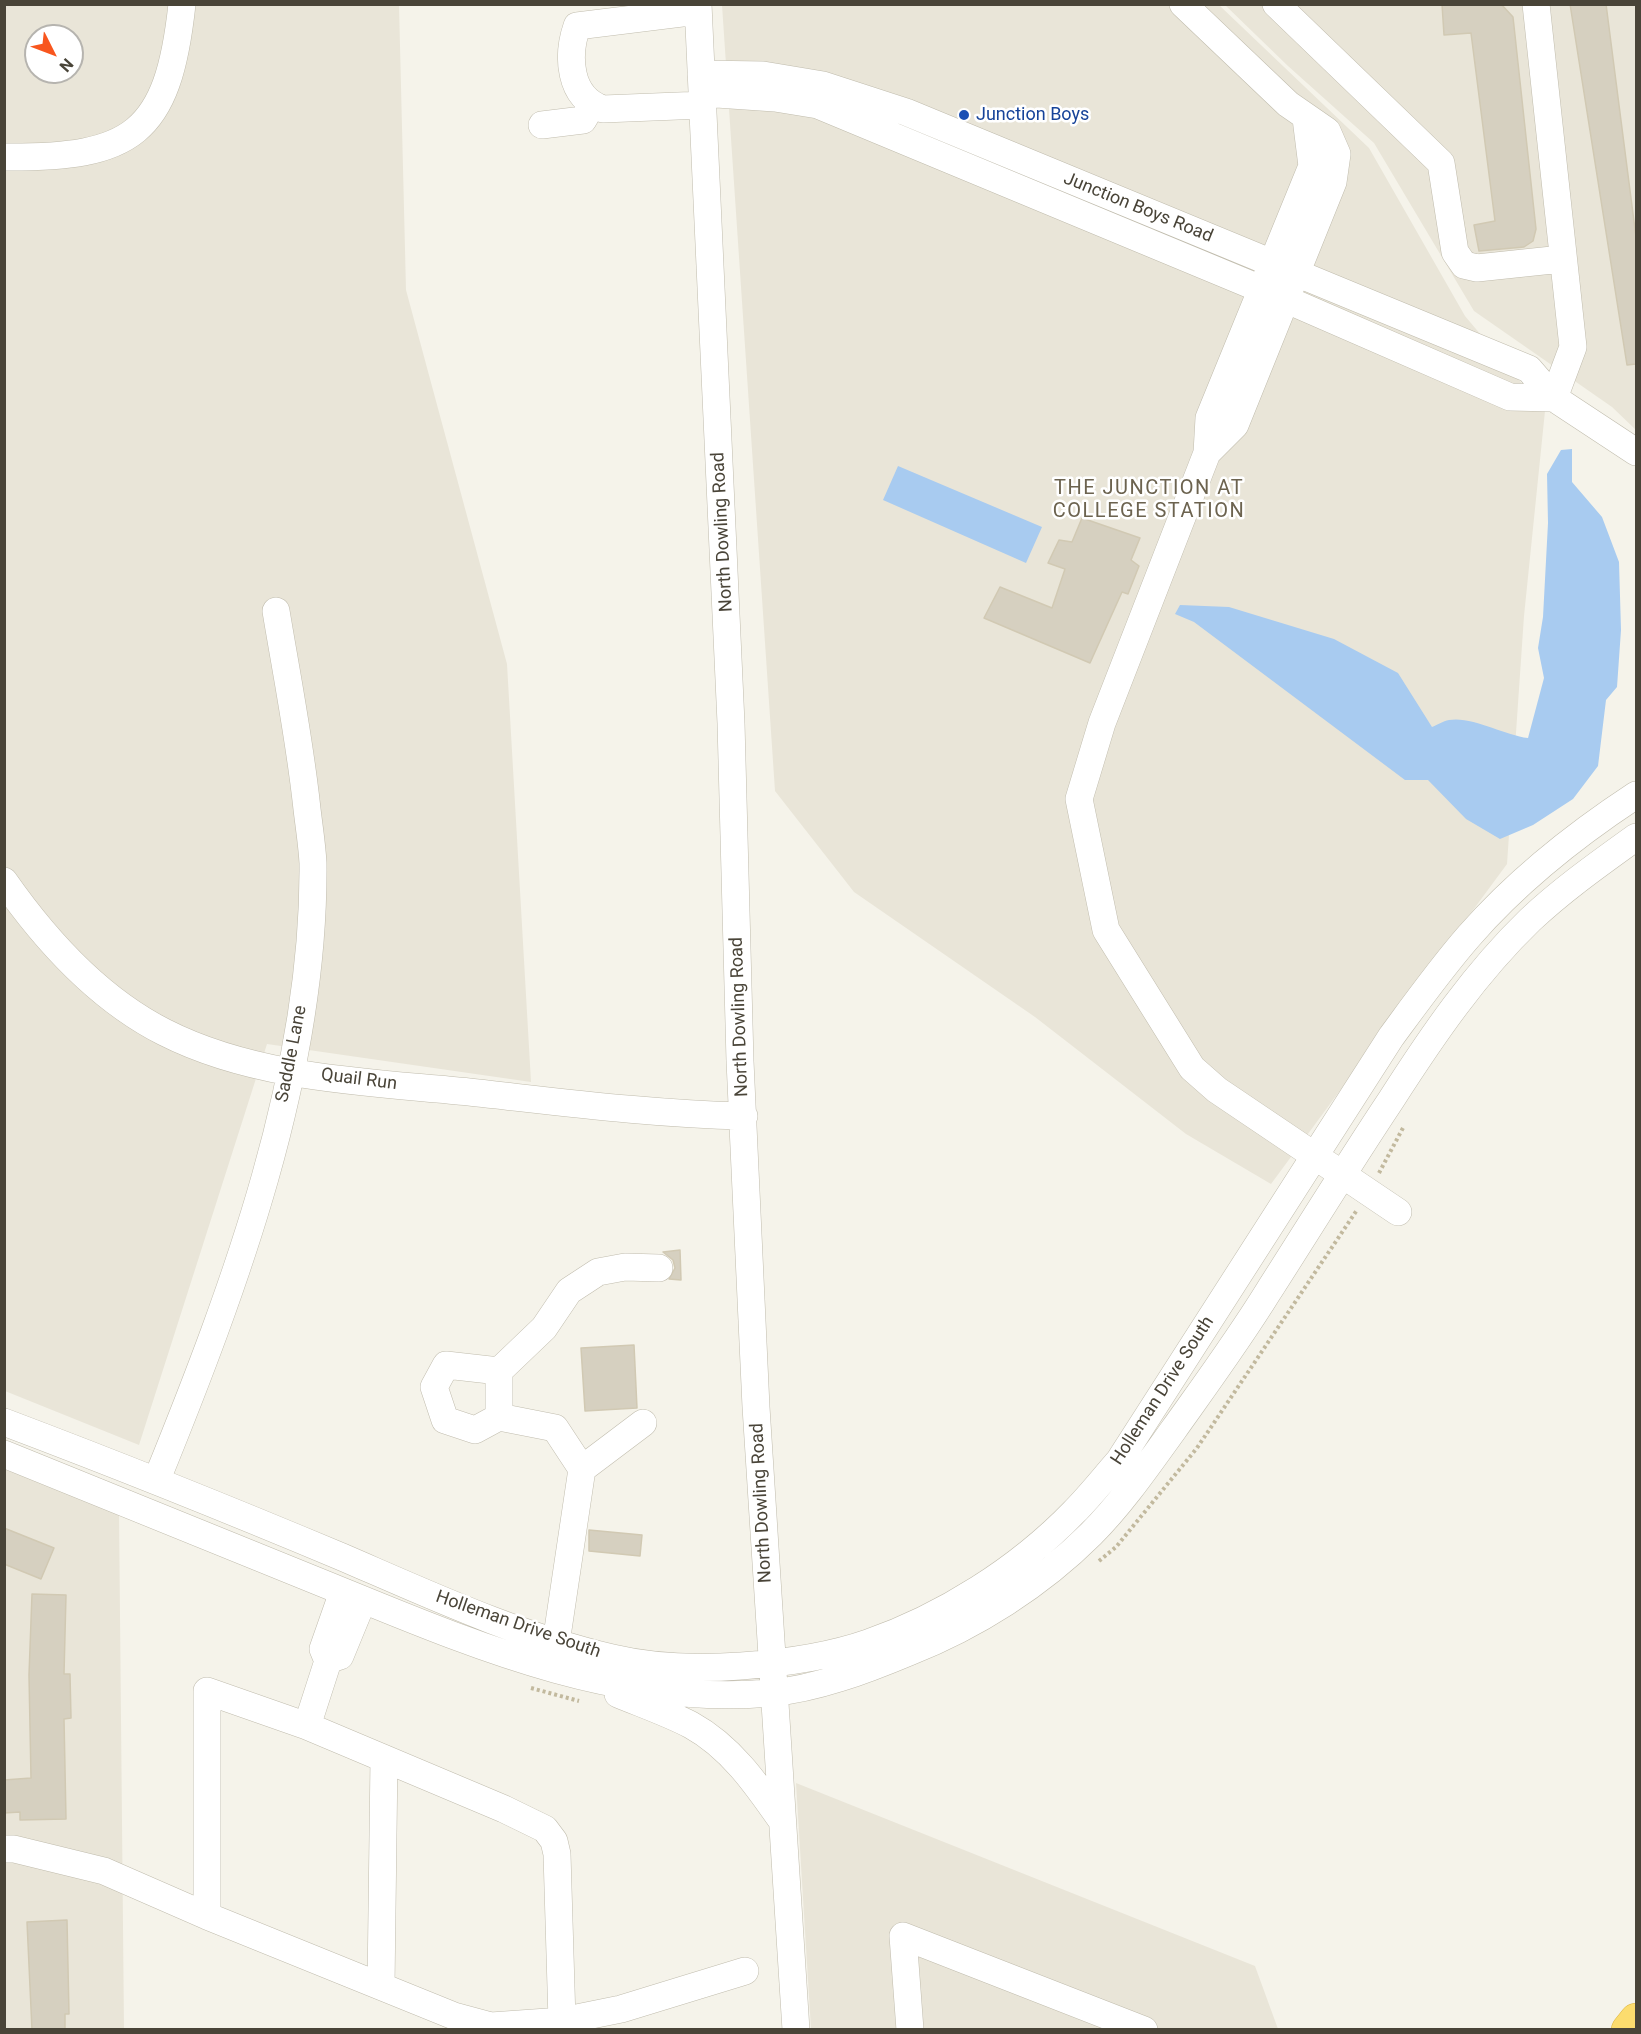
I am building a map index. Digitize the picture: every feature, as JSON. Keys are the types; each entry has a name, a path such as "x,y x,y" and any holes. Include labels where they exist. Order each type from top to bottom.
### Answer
{"highway":[{"path":"1628,2030 1636,2020"}],"street":[{"path":"4,157 64,156 88,153 110,147 142,125 161,96 177,52 182,4"},
{"path":"1183,4 1288,104 1306,118 1324,168 1241,375 1235,425 1207,453 1102,723 1079,799 1106,930 1192,1068 1217,1090 1251,1111 1341,1176 1398,1212"},
{"path":"1276,4 1441,163 1455,252 1464,265 1477,268 1563,259"},
{"path":"1536,4 1573,347 1554,398"},
{"path":"698,8 577,26 571,45 571,67 576,84 592,105 603,109 636,109 702,91"},
{"name":"North Dowling Road","path":"698,8 731,711 740,1061 756,1395 771,1664 796,2030"},
{"name":"Junction Boys Road","path":"702,91 763,75 823,86 906,112 1529,369 1554,398 1636,452"},
{"name":"Junction Boys Road","path":"702,91 818,105 1274,294 1510,396 1554,398"},
{"path":"542,125 583,120 592,105"},
{"name":"Saddle Lane","path":"157,1479 219,1320 252,1224 292,1070 311,939 313,861 304,780 276,611"},
{"name":"Holleman Drive South","path":"4,1422 157,1479 471,1612 556,1643 615,1659 669,1667 717,1668 771,1664 867,1644 914,1623 993,1579 1073,1513 1119,1461 1391,1037 1470,936 1509,894 1554,855 1636,795"},
{"name":"Holleman Drive South","path":"4,1454 353,1596 531,1663 579,1677 629,1687 695,1694 774,1693 843,1675 946,1638 1045,1574 1091,1534 1137,1480 1205,1385 1264,1299 1424,1049 1466,990 1529,921 1582,875 1636,837"},
{"name":"Quail Run","path":"4,881 43,932 109,996 136,1017 166,1033 213,1051 292,1070 413,1086 678,1114 744,1116"},
{"path":"499,1417 499,1371 544,1328 569,1291 598,1272 626,1267 659,1268"},
{"path":"499,1371 446,1365 434,1388 445,1420 476,1430 499,1417 555,1428 582,1469 556,1643"},
{"path":"582,1469 643,1423"},
{"path":"307,1726 328,1661 323,1649 353,1596"},
{"path":"579,1677 692,1725 724,1748 754,1780 782,1821"},
{"path":"207,1916 207,1691 307,1726 504,1809 545,1829 554,1841 557,1854 562,2021"},
{"path":"381,1986 384,1759"},
{"path":"4,1849 14,1849 104,1871 207,1916 454,2016 491,2026 562,2021 668,1996 745,1971"},
{"path":"910,2030 903,1936 1144,2030"}],"path":[{"path":"1092,1567 1116,1547 1197,1448 1368,1193 1407,1120"},
{"path":"521,1685 589,1704"}],"shaded area":[{"path":"4,5 399,5 406,290 507,664 531,1082 267,1044 139,1445 5,1391"},
{"name":"THE JUNCTION AT COLLEGE STATION","path":"722,5 1219,5 1369,148 1465,316 1545,411 1524,616 1507,864 1271,1184 1186,1134 1035,1017 854,892 775,791"},
{"path":"1225,5 1636,5 1636,430 1612,407 1474,311 1374,143 1288,66"},
{"path":"4,1466 119,1512 124,2029 5,2029"},
{"path":"796,1783 1255,1966 1278,2029 811,2029"}],"water":[{"path":"1572,449 1572,482 1602,517 1619,562 1621,630 1617,687 1606,700 1598,766 1573,799 1533,825 1500,839 1466,819 1428,780 1405,780 1194,622 1175,614 1180,605 1229,607 1334,639 1398,673 1432,727 1447,721 1468,721 1528,738 1544,678 1538,648 1543,617 1548,523 1547,474 1561,450"},
{"path":"898,466 1042,527 1026,563 883,500"}],"building":[{"path":"1442,4 1501,4 1513,17 1536,229 1533,241 1524,247 1479,251 1474,225 1495,221 1471,33 1444,35"},
{"path":"1570,4 1606,4 1636,237 1636,364 1627,365"},
{"path":"1082,518 1140,538 1131,560 1139,566 1128,594 1122,592 1090,663 984,618 1000,587 1052,608 1065,569 1048,563 1059,540 1072,542"},
{"path":"680,1250 681,1280 669,1279 675,1268 673,1260 663,1252"},
{"path":"634,1345 637,1408 585,1411 581,1348"},
{"path":"4,1528 54,1548 41,1579 4,1564"},
{"path":"589,1530 642,1535 640,1556 589,1551"},
{"path":"32,1594 66,1595 64,1674 70,1674 71,1718 64,1719 66,1819 20,1820 20,1812 4,1813 4,1780 31,1778 29,1675"},
{"path":"67,1920 69,2014 65,2014 65,2030 32,2030 27,1922"}],"place":[{"name":"Junction Boys","path":"964,115"}],"district":[{"name":"THE JUNCTION AT COLLEGE STATION","path":"1149,500"}]}
